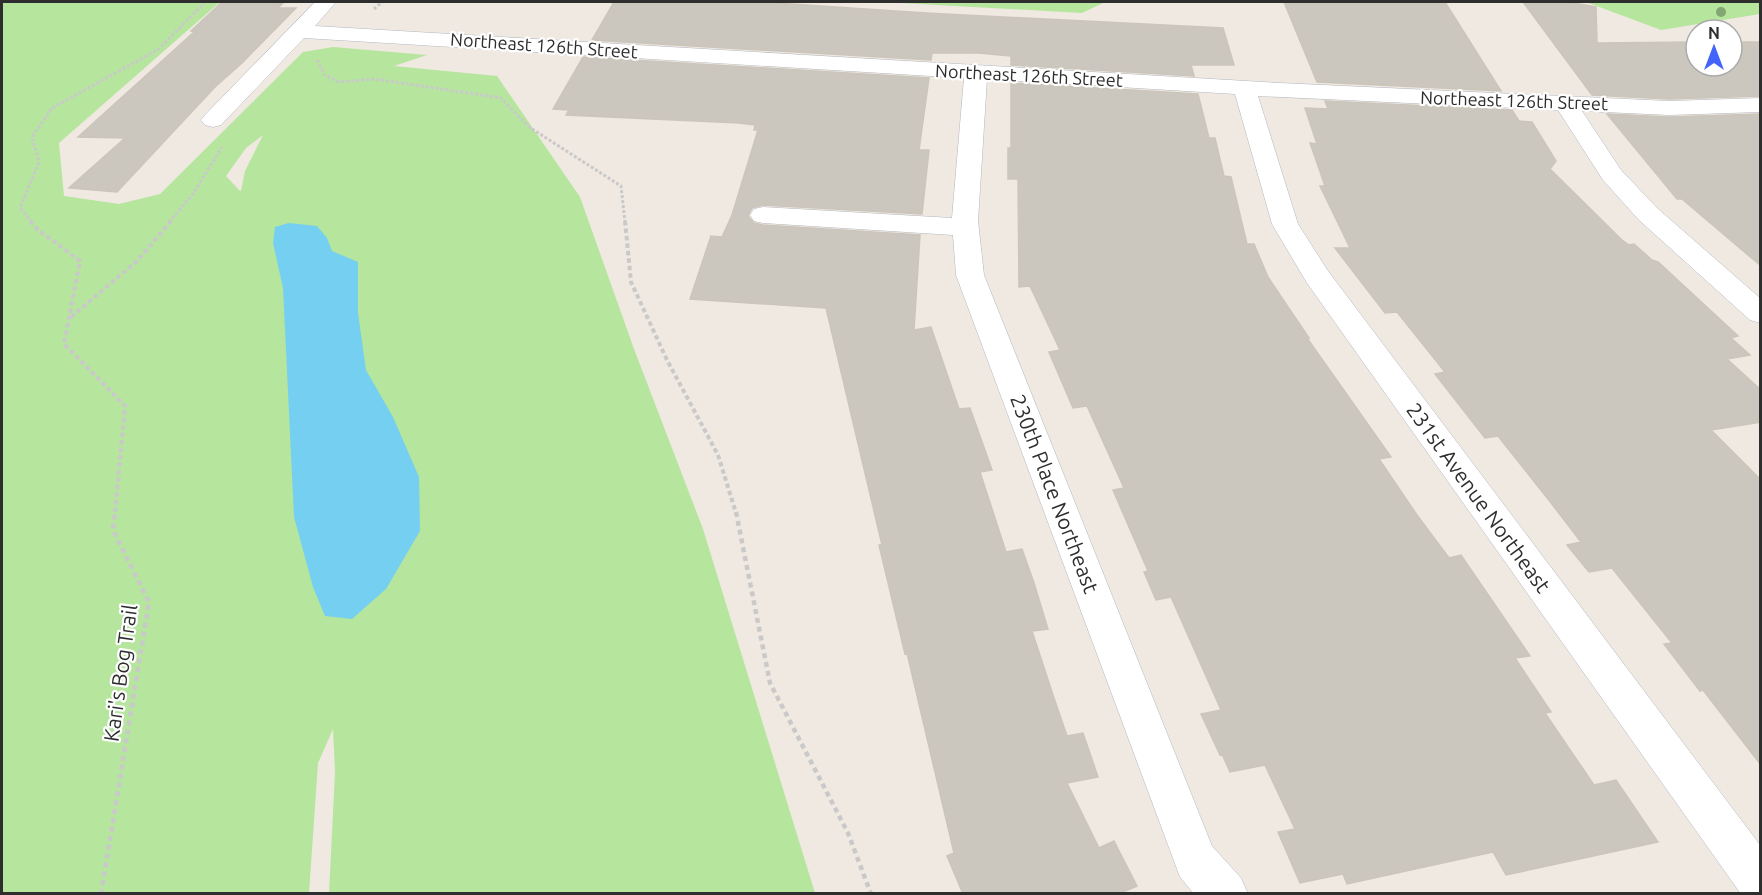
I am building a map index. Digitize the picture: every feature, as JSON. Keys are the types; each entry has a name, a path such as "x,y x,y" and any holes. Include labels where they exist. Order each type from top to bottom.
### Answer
{"street":[{"path":"213,120 326,2"},
{"name":"Northeast 126th Street","path":"297,32 1245,88 1669,108 1761,105"},
{"name":"230th Place Northeast","path":"975,73 965,227 970,275 1192,849 1197,861 1225,894"},
{"name":"231st Avenue Northeast","path":"1245,88 1285,224 1317,277 1761,882"},
{"path":"1566,104 1612,175 1648,214 1761,313"},
{"path":"763,215 965,227"}],"path":[{"name":"Kari's Bog Trail","path":"101,894 149,602 113,530 125,406 64,344 80,261 37,229 20,208 39,162 32,137 52,108 159,50 179,26 205,2"},
{"path":"382,2 376,8 350,19 318,47 316,59 325,75 339,82 375,79 501,98 508,110 539,136 586,162 621,186 631,282 668,360 718,455 740,525 770,683 848,833 871,894"},
{"path":"69,319 137,261 193,195 207,168 224,144"}],"green space":[{"path":"2,2 220,2 59,143 64,196 119,204 160,194 303,52 333,47 427,55 394,66 497,76 580,197 634,349 703,529 815,893 329,893 335,772 333,729 318,763 309,893 2,894","holes":["263,135 245,171 241,191 226,176 246,148"]},
{"path":"883,2 1105,2 1082,13"},
{"path":"1586,2 1760,2 1760,14 1735,18 1684,18 1684,26 1661,30"}],"water":[{"path":"289,223 317,226 327,238 332,251 358,262 358,313 366,370 393,417 419,477 420,531 386,589 352,619 325,616 313,587 294,517 283,288 273,243 275,227"}],"building":[{"path":"222,2 284,2 278,8 296,8 215,87 117,192 69,188 125,138 78,137 194,32 191,31"},
{"path":"614,2 776,2 926,13 1223,28 1234,65 1191,65 1194,76 1011,65 1011,56 978,53 932,53 931,60 592,40"},
{"path":"1284,2 1445,2 1501,91 1317,82"},
{"path":"1523,2 1568,2 1596,7 1597,43 1684,42 1684,78 1744,78 1744,42 1761,42 1761,96 1669,99 1592,95"},
{"path":"583,57 929,78 919,150 929,150 922,214 763,205 752,208 748,216 754,223 763,225 920,235 914,330 931,327 959,409 970,408 992,470 980,472 1006,552 1022,549 1034,583 1048,629 1032,631 1053,695 1067,736 1083,733 1098,777 1067,783 1099,848 1114,841 1137,886 1118,894 963,894 947,856 954,853 879,545 882,545 826,308 690,299 711,236 722,237 732,215 758,130 754,130 755,125 739,123 566,115 569,110 553,109"},
{"path":"1011,83 1198,94 1209,138 1215,138 1224,176 1231,177 1247,244 1254,244 1268,277 1309,338 1307,338 1391,457 1379,459 1449,558 1461,555 1530,656 1515,658 1551,712 1545,713 1594,785 1616,780 1658,842 1506,875 1493,852 1347,884 1343,874 1300,883 1278,832 1295,829 1265,765 1230,772 1222,754 1220,755 1201,714 1221,710 1171,597 1156,600 1144,572 1148,571 1113,490 1124,488 1087,406 1073,408 1049,352 1060,350 1030,286 1019,287 1018,179 1008,179 1008,148 1011,148"},
{"path":"1325,101 1512,110 1519,121 1532,122 1556,161 1550,169 1622,240 1629,245 1634,244 1652,260 1658,262 1738,336 1731,338 1750,355 1727,359 1761,390 1761,422 1711,430 1761,480 1761,765 1664,644 1672,643 1612,568 1589,572 1567,545 1581,542 1548,499 1498,436 1485,438 1435,374 1445,372 1397,312 1385,313 1335,248 1350,248 1320,186 1325,186 1310,143 1317,144 1305,108 1328,109"},
{"path":"1607,114 1669,117 1761,114 1761,266 1682,199 1677,199"}]}
